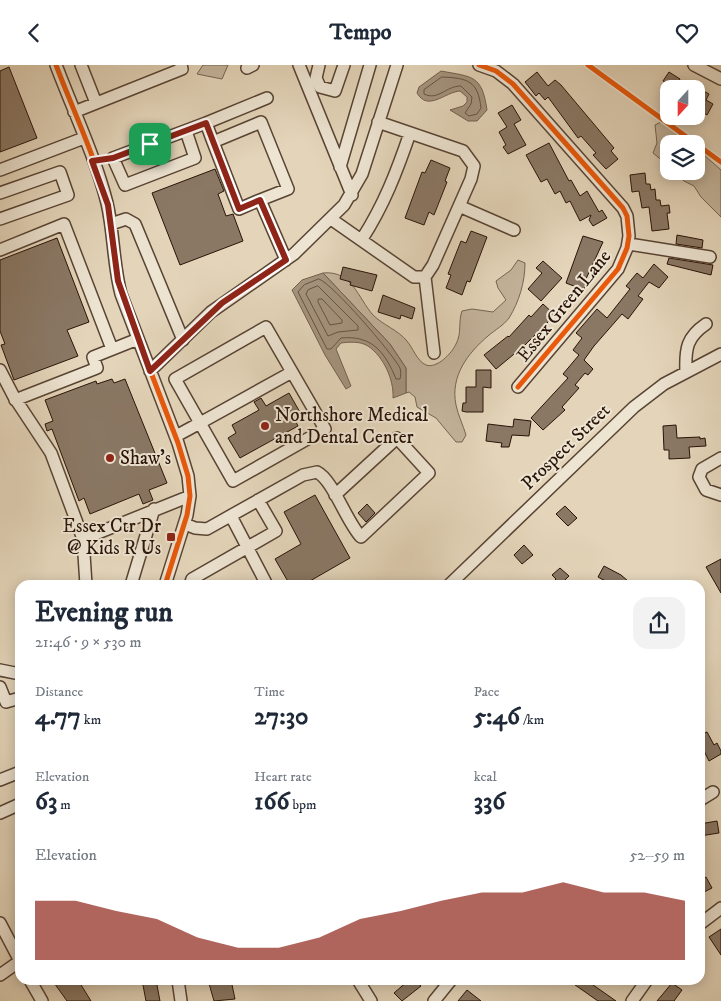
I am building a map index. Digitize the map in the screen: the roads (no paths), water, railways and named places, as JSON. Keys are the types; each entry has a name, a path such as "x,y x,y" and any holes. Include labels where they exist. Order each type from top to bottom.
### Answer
{"street":[{"path":"56,65 104,193 111,224 118,281 186,466 190,496 185,525 167,580"},
{"path":"81,65 96,103"},
{"path":"74,112 182,69 180,65"},
{"path":"299,65 352,195"},
{"path":"319,65 316,78 320,87 335,91 344,65"},
{"path":"340,167 370,65"},
{"path":"150,371 222,303 286,260 331,219 352,195 362,174 397,65"},
{"name":"Essex Green Lane","path":"479,65 496,71 513,84 623,208 627,215 629,226 628,244 623,260 610,280 518,387"},
{"path":"694,65 721,79"},
{"path":"92,161 113,158 267,98"},
{"path":"206,123 213,142 239,209 288,189 261,122 213,142"},
{"path":"378,122 458,149 468,155 474,166 474,172 460,206 433,265 425,277 434,353"},
{"path":"113,158 125,185 195,158 186,131"},
{"path":"362,239 378,214 395,177 410,133"},
{"path":"0,170 84,138"},
{"path":"0,193 60,172 68,195 0,219"},
{"path":"260,200 286,260"},
{"path":"460,206 514,230"},
{"path":"111,224 126,219 135,224 183,340"},
{"path":"331,219 362,239 405,273 421,279 425,277"},
{"path":"0,250 64,224 112,349"},
{"path":"628,244 710,257"},
{"path":"686,372 688,342 693,333 706,324"},
{"path":"266,327 325,429 233,481 200,423 175,379 266,327"},
{"path":"16,400 97,368 93,357 138,339"},
{"name":"Prospect Street","path":"454,580 623,416 648,395 721,354"},
{"path":"0,370 16,400 51,453 83,539 86,580"},
{"path":"176,437 292,372"},
{"path":"185,525 207,529 311,472 317,471 324,476 334,495 351,525 361,537 429,473 397,438 334,495"},
{"path":"721,458 702,469 699,477 706,489 721,495"},
{"path":"83,539 190,496"},
{"path":"192,580 276,531 258,500"},
{"path":"133,580 154,509"},
{"path":"231,516 264,580"},
{"path":"0,672 15,674"},
{"path":"1,690 6,702 15,699"},
{"path":"0,780 15,774"},
{"path":"705,797 713,792"},
{"path":"0,813 15,806"},
{"path":"705,920 721,908"},
{"path":"0,923 15,952"},
{"path":"0,975 15,964"},
{"path":"33,985 42,1001"},
{"path":"179,985 181,1001"},
{"path":"361,985 371,1001"},
{"path":"434,1001 447,985"},
{"path":"632,1001 643,985"}],"water":[{"path":"441,71 468,77 479,84 487,110 477,121 468,121 450,110 463,106 467,102 467,97 460,91 431,101 426,101 417,93 419,87"},
{"path":"323,273 390,344 406,368 406,393 393,398 390,377 379,356 368,346 354,342 341,343 336,349 351,386 346,389 325,355 292,290 302,280"}],"place":[{"name":"Northshore Medical and Dental Center","path":"265,426"},
{"name":"Shaw's","path":"110,458"},
{"name":"Essex Ctr Dr @ Kids R Us","path":"171,537"}]}
